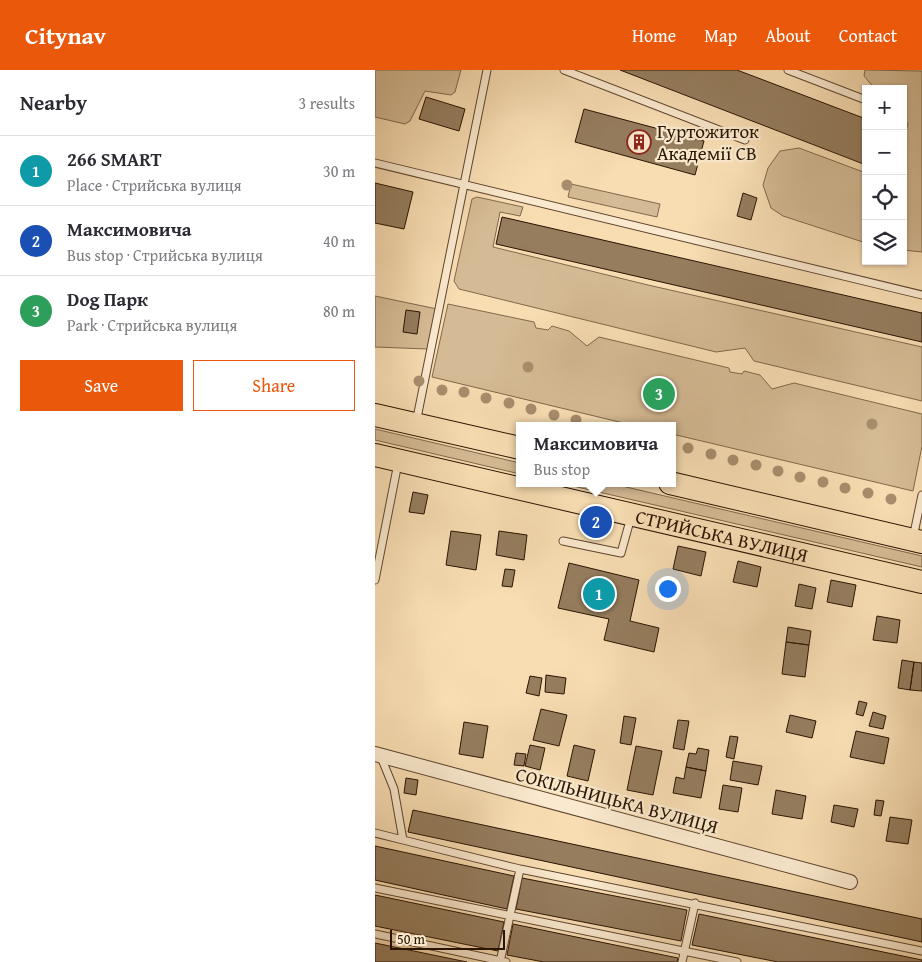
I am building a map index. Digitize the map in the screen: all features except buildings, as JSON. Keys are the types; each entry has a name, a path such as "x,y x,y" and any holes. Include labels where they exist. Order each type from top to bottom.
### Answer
{"main road":[{"path":"375,415 516,447"},
{"name":"СТРИЙСЬКА ВУЛИЦЯ","path":"375,455 922,582"},
{"name":"СТРИЙСЬКА ВУЛИЦЯ","path":"676,484 917,541"}],"street":[{"name":"СОКІЛЬНИЦЬКА ВУЛИЦЯ","path":"378,755 850,882"}],"lane":[{"path":"416,424 487,70"},
{"path":"565,70 745,140"},
{"path":"788,70 862,98"},
{"path":"375,164 922,295"},
{"path":"375,580 398,460"},
{"path":"917,541 922,494"},
{"path":"563,541 621,553 631,514"},
{"path":"378,755 394,790 403,840"},
{"path":"375,833 520,869 695,903 922,951"},
{"path":"375,934 502,962 520,869"},
{"path":"375,888 737,962"},
{"path":"682,962 695,903"}],"shaded area":[{"path":"375,70 461,70 455,92 451,95 425,91 410,121 405,124 375,117"},
{"path":"865,70 922,71 922,252 907,250 907,85 872,85 864,76"},
{"path":"799,148 862,172 862,242 783,216 771,208 763,185 768,168 780,151"},
{"path":"571,184 660,204 657,217 568,197"},
{"path":"477,197 523,207 520,216 500,212 493,247 648,285 922,347 922,401 754,361 745,348 716,352 459,289 454,281 472,199"},
{"path":"375,296 437,309 428,349 375,347"},
{"path":"448,304 534,322 536,328 548,330 552,326 569,331 587,346 599,337 729,368 730,372 742,374 744,371 760,375 772,389 794,383 922,414 922,446 913,491 676,435 676,422 619,422 432,377"},
{"path":"375,429 516,462 516,473 375,440"},
{"path":"577,487 626,487 922,556 922,567"}],"place":[{"name":"Гуртожиток Академії СВ","path":"639,142"},
{"name":"Dog Парк","path":"659,394"},
{"name":"Максимовича","path":"596,522"},
{"name":"266 SMART","path":"599,594"}]}
